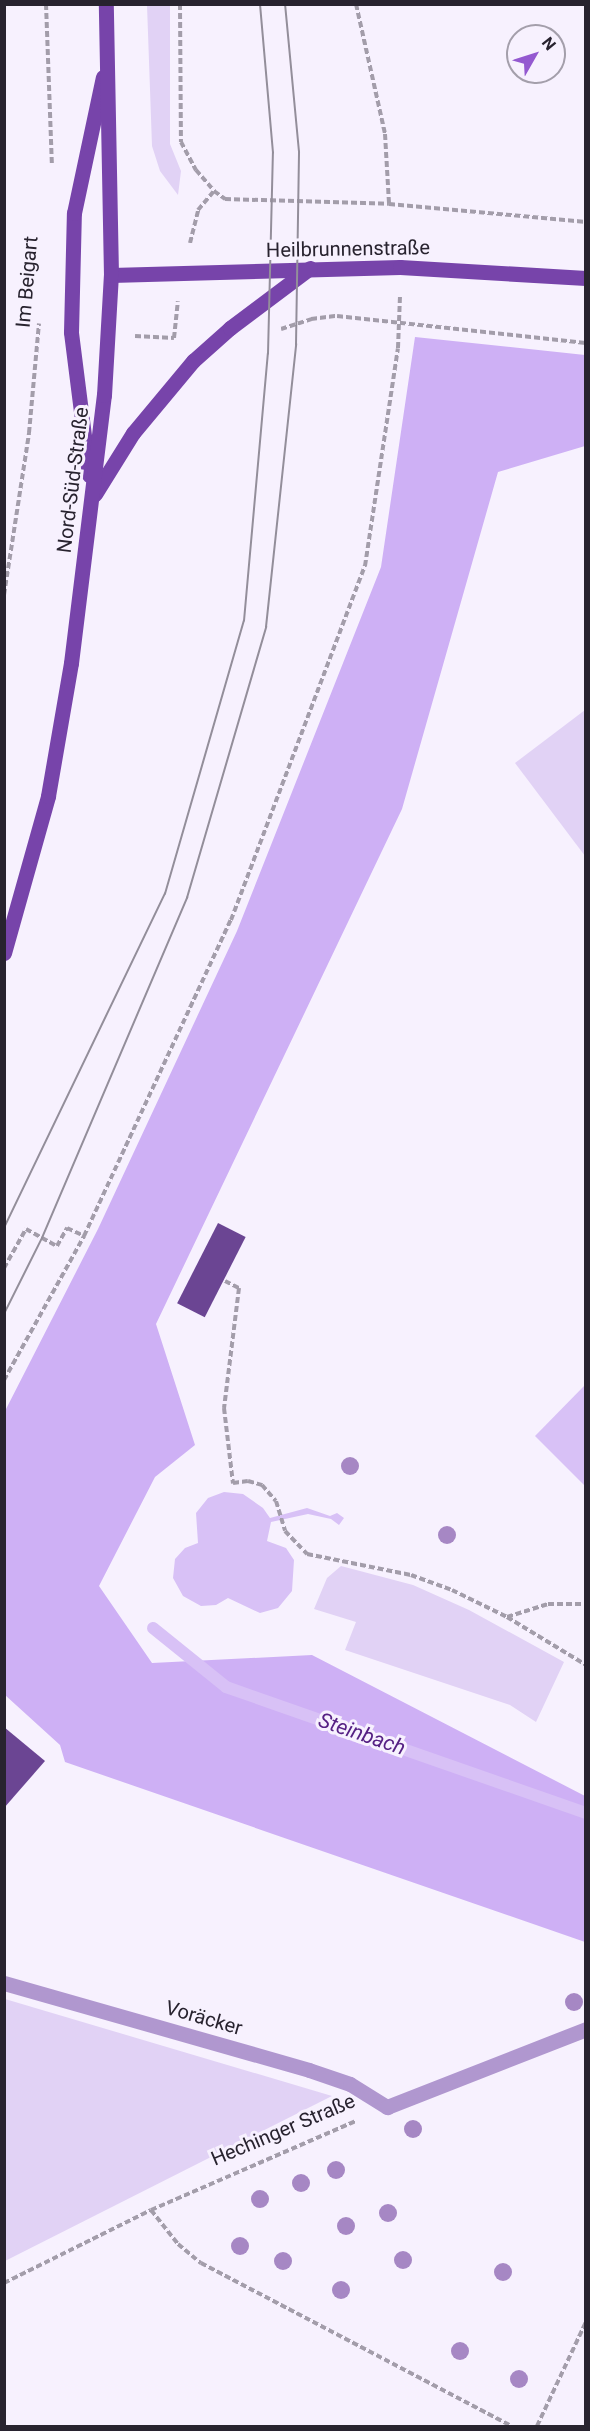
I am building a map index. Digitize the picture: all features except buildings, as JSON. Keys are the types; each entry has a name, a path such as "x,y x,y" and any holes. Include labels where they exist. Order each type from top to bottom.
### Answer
{"main road":[{"name":"Nord-Süd-Straße","path":"4,953 48,796 71,663 110,335 106,4"},
{"path":"92,499 71,332 74,213 108,51"},
{"name":"Heilbrunnenstraße","path":"111,274 340,266 400,267 585,278"},
{"path":"92,499 133,433 207,348 310,268"}],"lane":[{"name":"Voräcker","path":"4,1983 309,2070 350,2084 387,2107"},
{"name":"Hechinger Straße","path":"387,2107 585,2029"}],"path":[{"path":"46,4 51,176"},
{"path":"180,4 181,142 196,170 214,191 225,199 389,204 585,222"},
{"path":"356,4 385,134 389,204"},
{"path":"4,1380 84,1236 231,920 365,566 400,324 400,267"},
{"path":"273,333 311,319 337,316 585,343"},
{"name":"Im Beigart","path":"4,595 29,433 39,319"},
{"path":"4,1268 26,1229 57,1246 67,1228 84,1236"},
{"path":"225,1281 239,1288 224,1408 233,1483 248,1481 262,1485 276,1501 285,1532 307,1554 411,1575 452,1590 507,1617 585,1665"},
{"path":"507,1617 548,1604 585,1604"},
{"name":"Hechinger Straße","path":"4,2283 151,2210 387,2107"},
{"path":"151,2210 178,2244 201,2263 512,2427"},
{"path":"537,2427 585,2322"}],"shaded area":[{"path":"147,5 170,5 170,144 181,171 178,195 160,171 152,146"},
{"path":"415,337 585,355 585,446 498,472 402,809 156,1324 195,1445 155,1477 99,1586 152,1663 312,1655 585,1796 585,1942 65,1762 60,1745 5,1695 5,1411 98,1229 237,931 381,567"},
{"path":"585,710 585,856 515,763"},
{"path":"585,1385 585,1486 535,1436"},
{"path":"224,1492 243,1494 263,1508 270,1518 307,1508 330,1516 337,1513 344,1518 339,1525 331,1519 308,1514 271,1522 267,1541 286,1548 294,1560 292,1591 278,1608 260,1613 228,1598 216,1605 201,1606 183,1596 173,1578 175,1559 185,1548 198,1543 196,1513 208,1498"},
{"path":"341,1566 413,1585 469,1610 564,1662 536,1722 510,1705 345,1650 356,1622 314,1609 327,1578"},
{"path":"5,1999 332,2096 5,2261"}],"waterway":[{"name":"Steinbach","path":"153,1628 226,1687 586,1813"}],"tram line":[{"path":"4,1228 165,894 244,621 268,354 273,153 260,4"},
{"path":"4,1314 42,1238 187,898 266,627 296,345 299,152 285,4"}]}
